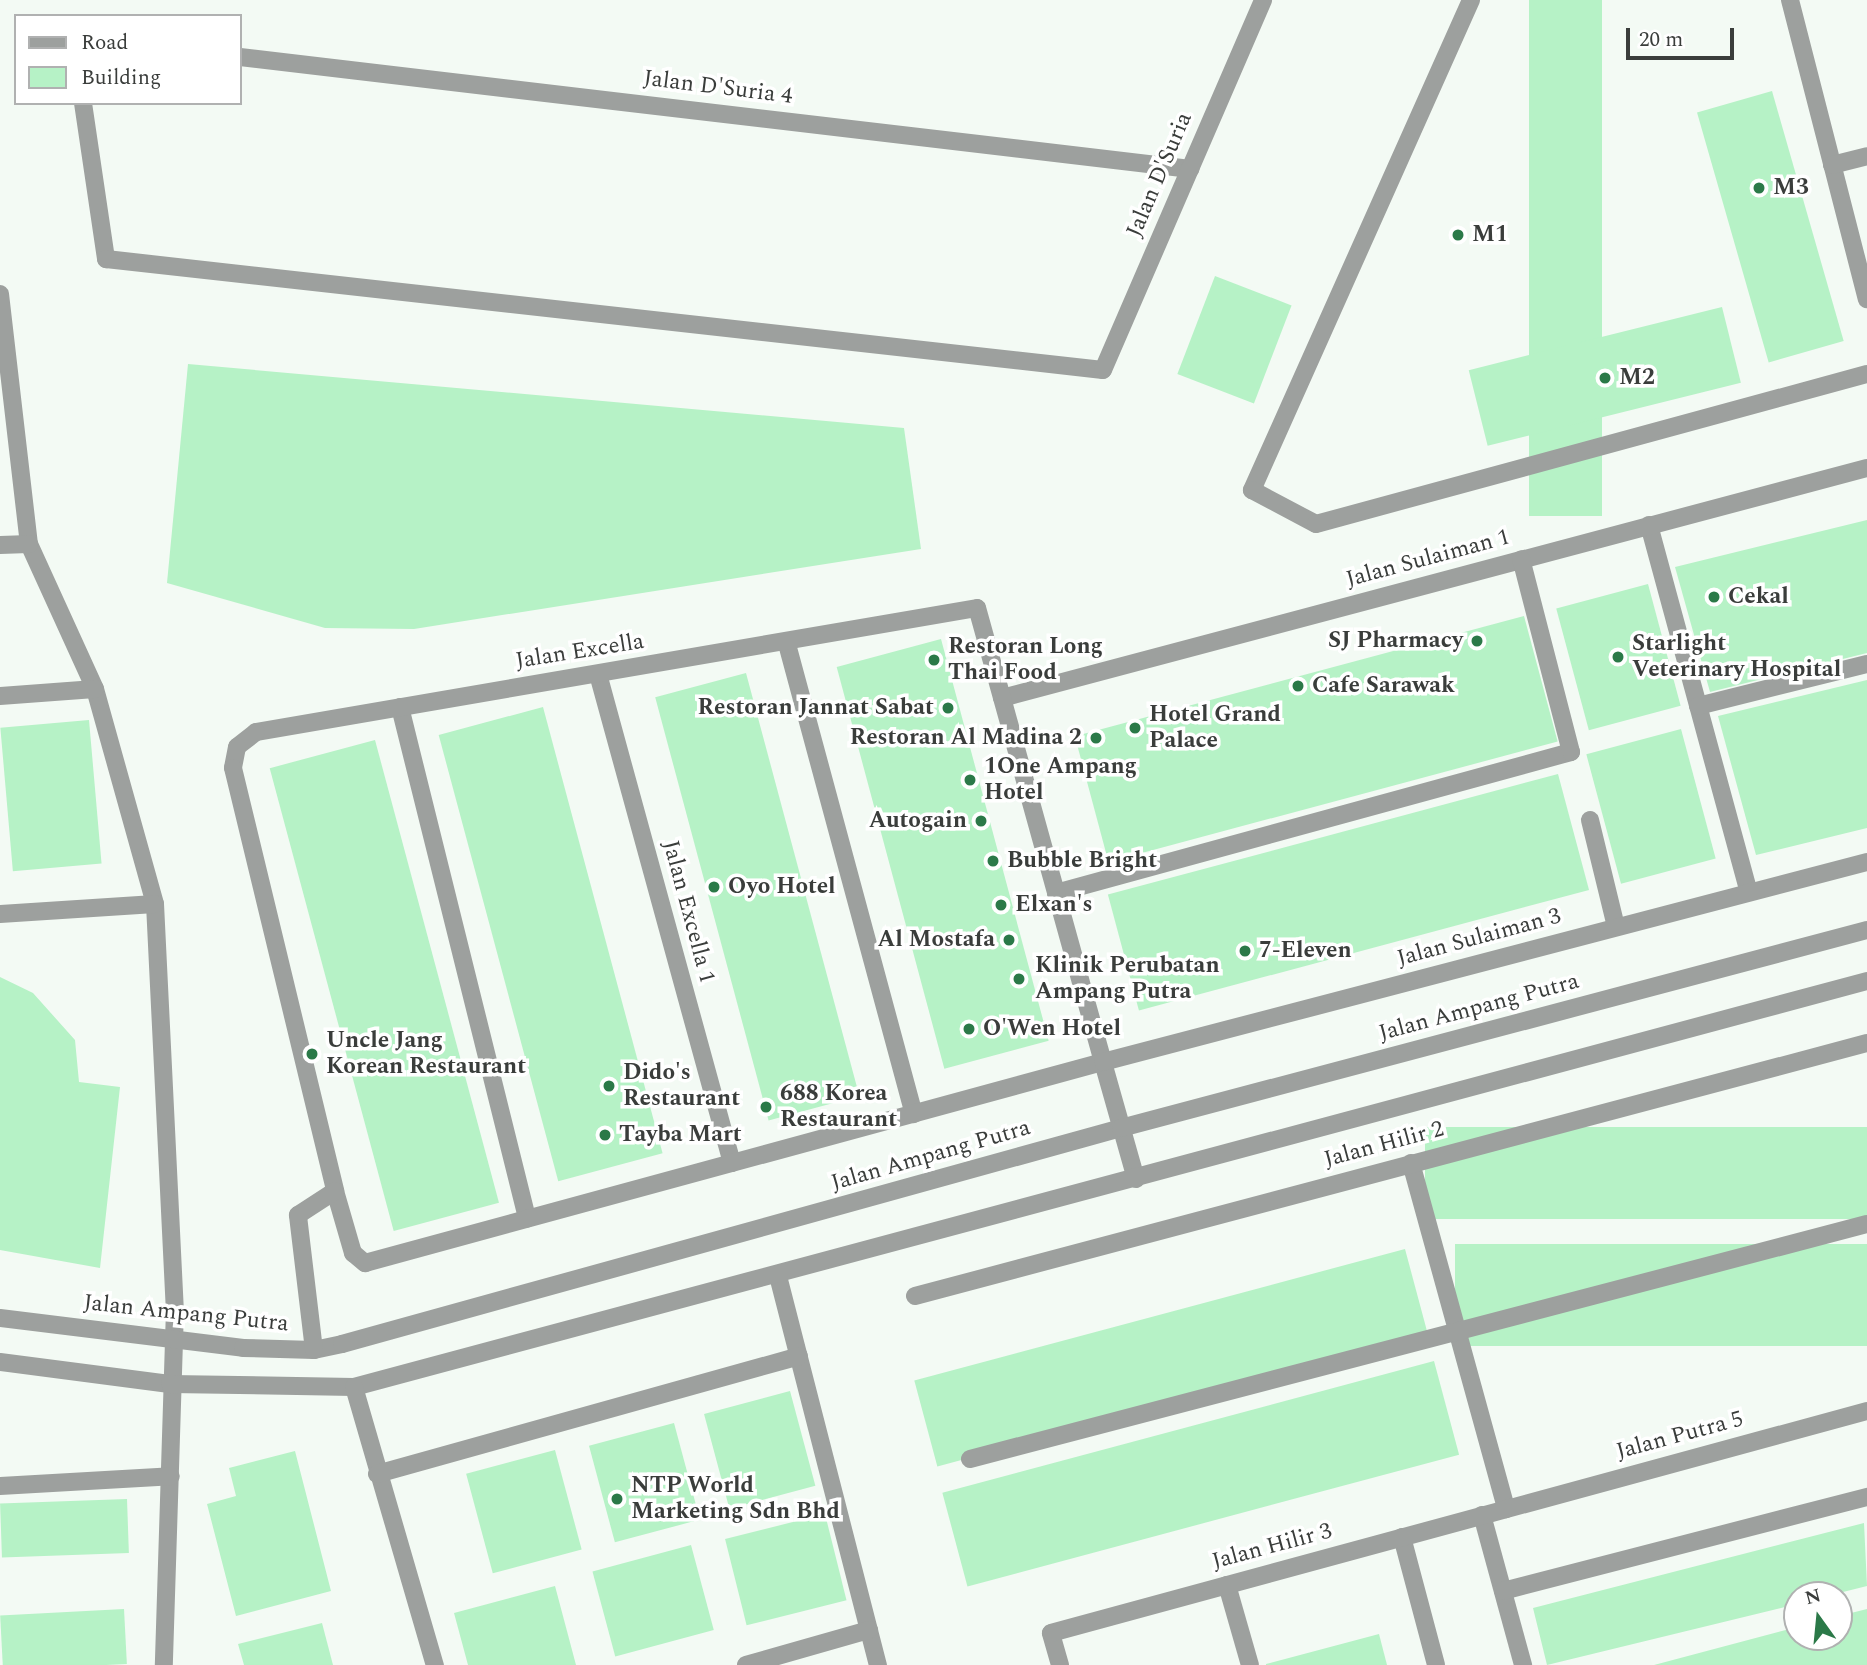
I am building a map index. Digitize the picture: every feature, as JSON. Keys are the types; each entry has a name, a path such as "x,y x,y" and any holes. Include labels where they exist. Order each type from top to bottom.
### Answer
{"street":[{"name":"Jalan D'Suria","path":"83,105 106,259 1103,370 1263,0"},
{"path":"1471,0 1252,490 1316,524 1867,374"},
{"path":"1790,0 1867,299"},
{"name":"Jalan D'Suria 4","path":"242,57 1190,169"},
{"path":"1832,164 1867,156"},
{"path":"0,294 29,544 96,689 155,904 175,1309 170,1384 171,1476 164,1665"},
{"name":"Jalan Sulaiman 1","path":"1002,698 1867,468"},
{"path":"1649,525 1749,892"},
{"path":"0,545 29,544"},
{"path":"1056,893 1571,752 1521,559"},
{"name":"Jalan Excella","path":"527,1217 365,1264 353,1253 335,1191 233,768 237,747 256,732 787,644 977,608 1136,1179"},
{"path":"787,644 914,1114"},
{"path":"1698,706 1867,664"},
{"name":"Jalan Excella 1","path":"598,674 732,1163"},
{"path":"0,696 96,689"},
{"path":"400,707 527,1217"},
{"path":"1590,820 1616,927"},
{"name":"Jalan Sulaiman 3","path":"527,1217 1103,1062 1867,862"},
{"path":"0,914 155,904"},
{"name":"Jalan Ampang Putra","path":"0,1318 243,1348 314,1349 1121,1128 1867,930"},
{"path":"0,1362 170,1384 354,1387 778,1276 1867,981"},
{"name":"Jalan Hilir 2","path":"915,1296 1867,1043"},
{"path":"1411,1163 1506,1509"},
{"path":"314,1349 299,1215 335,1191"},
{"path":"970,1460 1867,1224"},
{"path":"778,1276 878,1665"},
{"path":"377,1474 799,1356"},
{"path":"354,1387 377,1474 435,1665"},
{"name":"Jalan Putra 5","path":"1506,1509 1867,1411"},
{"path":"0,1486 171,1476"},
{"path":"1503,1591 1867,1497"},
{"name":"Jalan Hilir 3","path":"1060,1665 1051,1633 1506,1509"},
{"path":"1482,1515 1523,1665"},
{"path":"1402,1537 1436,1665"},
{"path":"1227,1585 1250,1665"},
{"path":"746,1665 869,1629"}],"building":[{"path":"1529,0 1602,0 1602,516 1529,516"},
{"name":"M3","path":"1772,91 1844,341 1769,362 1697,112"},
{"path":"1215,276 1292,305 1254,403 1177,374"},
{"name":"M2","path":"1722,307 1741,383 1488,446 1469,370"},
{"path":"188,364 904,428 921,549 414,629 325,628 167,583"},
{"path":"1867,520 1867,653 1710,692 1675,567"},
{"name":"Starlight Veterinary Hospital","path":"1648,584 1681,706 1589,730 1556,609"},
{"path":"1524,616 1558,742 1108,862 1075,736"},
{"path":"941,639 1049,1041 944,1069 837,667"},
{"path":"746,673 859,1096 769,1120 655,697"},
{"path":"1867,680 1867,828 1756,855 1718,716"},
{"path":"543,707 663,1153 558,1181 439,735"},
{"path":"89,720 102,863 13,871 0,728"},
{"path":"1681,729 1716,858 1621,884 1586,754"},
{"path":"375,740 499,1203 394,1231 270,768"},
{"path":"1558,774 1589,890 1139,1011 1108,895"},
{"path":"0,977 33,993 75,1040 79,1082 120,1087 100,1268 0,1250"},
{"path":"1425,1127 1867,1127 1867,1219 1425,1219"},
{"path":"1455,1244 1867,1244 1867,1346 1455,1346"},
{"path":"1405,1249 1428,1335 937,1466 914,1380"},
{"path":"1434,1361 1459,1455 967,1586 942,1493"},
{"path":"790,1391 815,1486 729,1509 704,1414"},
{"path":"674,1423 700,1520 615,1542 589,1446"},
{"path":"555,1450 582,1549 493,1573 466,1474"},
{"path":"295,1451 331,1591 236,1616 207,1504 236,1496 229,1468"},
{"path":"127,1499 129,1553 2,1557 0,1503"},
{"path":"825,1514 847,1600 747,1625 725,1539"},
{"path":"1864,1523 1867,1586 1853,1590 1853,1581 1783,1581 1783,1607 1547,1665 1533,1608"},
{"path":"691,1545 714,1630 615,1656 592,1571"},
{"path":"555,1586 576,1665 468,1665 454,1613"},
{"path":"124,1609 127,1664 3,1665 0,1615"},
{"path":"1867,1609 1867,1665 1654,1665 1783,1631 1783,1651 1853,1651 1853,1612"},
{"path":"322,1623 333,1665 244,1665 238,1644"},
{"path":"1379,1634 1387,1665 1266,1665 1266,1664"}],"place":[{"name":"M3","path":"1759,188"},
{"name":"M1","path":"1458,235"},
{"name":"M2","path":"1605,378"},
{"name":"Cekal","path":"1714,597"},
{"name":"SJ Pharmacy","path":"1477,641"},
{"name":"Starlight Veterinary Hospital","path":"1618,657"},
{"name":"Restoran Long Thai Food","path":"934,660"},
{"name":"Cafe Sarawak","path":"1298,686"},
{"name":"Restoran Jannat Sabat","path":"948,708"},
{"name":"Hotel Grand Palace","path":"1135,728"},
{"name":"Restoran Al Madina 2","path":"1096,738"},
{"name":"1One Ampang Hotel","path":"970,780"},
{"name":"Autogain","path":"981,821"},
{"name":"Bubble Bright","path":"993,861"},
{"name":"Oyo Hotel","path":"714,887"},
{"name":"Elxan's","path":"1001,905"},
{"name":"Al Mostafa","path":"1009,940"},
{"name":"7-Eleven","path":"1245,951"},
{"name":"Klinik Perubatan Ampang Putra","path":"1019,979"},
{"name":"O'Wen Hotel","path":"969,1029"},
{"name":"Uncle Jang Korean Restaurant","path":"312,1054"},
{"name":"Dido's Restaurant","path":"609,1086"},
{"name":"688 Korea Restaurant","path":"766,1107"},
{"name":"Tayba Mart","path":"605,1135"},
{"name":"NTP World Marketing Sdn Bhd","path":"617,1499"}]}
